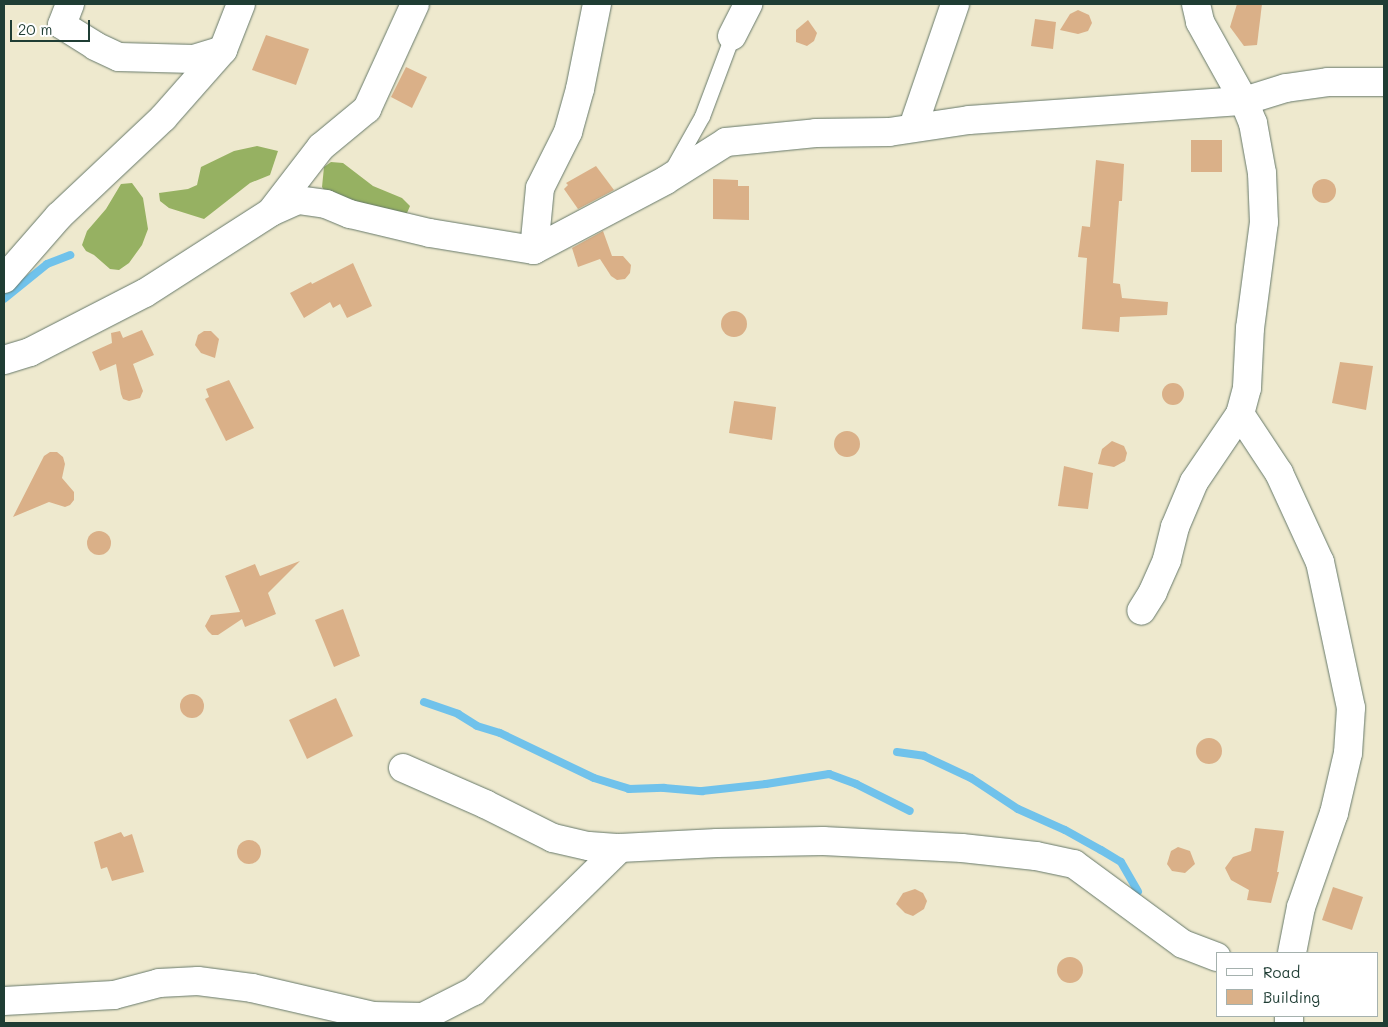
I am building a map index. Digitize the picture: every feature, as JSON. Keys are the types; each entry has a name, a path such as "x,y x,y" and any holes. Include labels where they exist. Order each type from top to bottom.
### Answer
{"street":[{"path":"70,4 62,25 95,46 119,57 194,58 222,50"},
{"path":"4,279 59,216 163,118 222,50 241,4"},
{"path":"271,212 298,180 321,147 367,109 415,4"},
{"path":"534,250 540,188 568,132 580,89 597,4"},
{"path":"732,36 748,4"},
{"path":"913,127 955,4"},
{"path":"1141,611 1153,592 1166,560 1175,527 1194,482 1240,414 1247,388 1250,328 1264,222 1262,173 1253,123 1201,10"},
{"path":"4,360 30,352 145,292 271,212 298,200 326,204 350,214 430,233 534,250 666,180 726,142 816,133 889,132 969,120 1244,101 1286,88 1311,84 1328,82 1384,82"},
{"path":"1240,414 1279,473 1320,562 1351,708 1348,753 1334,813 1301,907 1292,952"},
{"path":"403,768 486,804 553,838 589,846 620,848 823,840 962,848 1036,856 1074,864 1183,944 1216,957"},
{"path":"4,1002 114,995 159,983 198,981 252,988 373,1016 423,1017 474,991 620,848"}],"lane":[{"path":"666,180 702,116 732,36"}],"green space":[{"path":"257,146 278,151 270,175 250,183 204,219 169,208 160,201 159,193 188,189 197,185 201,167 234,151"},
{"path":"331,162 343,163 373,186 402,198 410,206 404,220 329,197 322,187 324,167"},
{"path":"132,183 143,198 148,229 142,245 129,263 119,270 110,269 94,255 86,251 82,245 87,231 106,209 121,184"}],"building":[{"path":"1237,4 1262,4 1257,45 1244,46 1230,27"},
{"path":"1078,10 1089,15 1092,23 1088,31 1078,34 1060,30 1070,14"},
{"path":"1035,19 1056,22 1053,49 1031,46"},
{"path":"808,20 817,33 814,41 807,46 796,42 796,30"},
{"path":"266,35 309,49 296,85 252,70"},
{"path":"406,67 427,77 412,108 391,97"},
{"path":"1191,140 1222,140 1222,172 1191,172"},
{"path":"1096,160 1124,164 1122,201 1119,201 1113,283 1120,284 1122,298 1168,302 1167,315 1120,317 1119,332 1082,329 1087,258 1078,257 1082,226 1090,227"},
{"path":"596,166 614,190 578,209 564,189 568,185 566,183"},
{"path":"713,179 738,180 738,186 749,186 749,220 713,219"},
{"path":"1324,179 1332,183 1336,191 1332,199 1324,203 1316,199 1312,191 1316,183"},
{"path":"603,231 612,256 623,256 631,265 630,273 625,279 617,280 611,276 600,259 578,267 572,248"},
{"path":"353,263 372,306 347,318 340,304 333,308 330,302 304,318 290,293"},
{"path":"734,311 743,315 747,324 743,333 734,337 725,333 721,324 725,315"},
{"path":"142,330 154,355 133,364 143,391 140,398 129,401 123,399 121,394 116,364 100,371 92,352 112,343 111,333 120,331 123,338"},
{"path":"204,331 211,331 219,339 215,358 201,353 195,345 198,335"},
{"path":"1340,362 1373,366 1366,410 1332,403"},
{"path":"229,380 254,428 226,441 205,399 209,397 206,389"},
{"path":"1173,383 1181,386 1184,394 1181,402 1173,405 1165,402 1162,394 1165,386"},
{"path":"734,401 776,407 772,440 729,433"},
{"path":"847,431 856,435 860,444 856,453 847,457 838,453 834,444 838,435"},
{"path":"1112,441 1124,446 1127,453 1125,461 1114,467 1098,464 1102,449"},
{"path":"50,452 57,452 63,457 65,464 62,478 74,492 74,500 65,507 49,502 13,517 44,456"},
{"path":"1064,466 1093,473 1088,509 1058,506"},
{"path":"99,531 104,532 110,538 110,548 104,554 99,555 94,554 88,548 87,543 88,538 94,532"},
{"path":"300,561 268,593 276,614 245,627 242,619 218,635 212,635 208,631 205,626 211,615 240,612 225,576 255,564 260,576"},
{"path":"343,609 360,656 334,667 315,620"},
{"path":"192,694 197,695 203,701 203,711 197,717 192,718 187,717 181,711 180,706 181,701 187,695"},
{"path":"336,698 353,736 307,759 289,720"},
{"path":"1209,738 1218,742 1222,751 1218,760 1209,764 1200,760 1196,751 1200,742"},
{"path":"1255,828 1284,831 1277,872 1279,872 1271,903 1247,900 1249,890 1231,880 1225,868 1233,857 1251,851"},
{"path":"121,832 124,837 132,834 144,872 112,881 107,867 101,869 94,842"},
{"path":"249,840 254,841 260,847 260,857 254,863 249,864 244,863 238,857 237,852 238,847 244,841"},
{"path":"1178,847 1190,851 1195,864 1185,873 1172,871 1167,864 1171,851"},
{"path":"1333,887 1363,897 1352,930 1322,920"},
{"path":"915,889 923,893 927,901 924,909 913,916 905,913 896,904 903,893"},
{"path":"1070,957 1079,961 1083,970 1079,979 1070,983 1061,979 1057,970 1061,961"}],"waterway":[{"path":"4,299 47,264 70,255"},
{"path":"424,702 458,714 477,726 500,733 594,778 629,789 664,788 702,791 766,784 829,774 856,784 910,811"},
{"path":"897,752 924,756 971,778 1018,809 1065,830 1101,850 1121,862 1138,892"}]}
